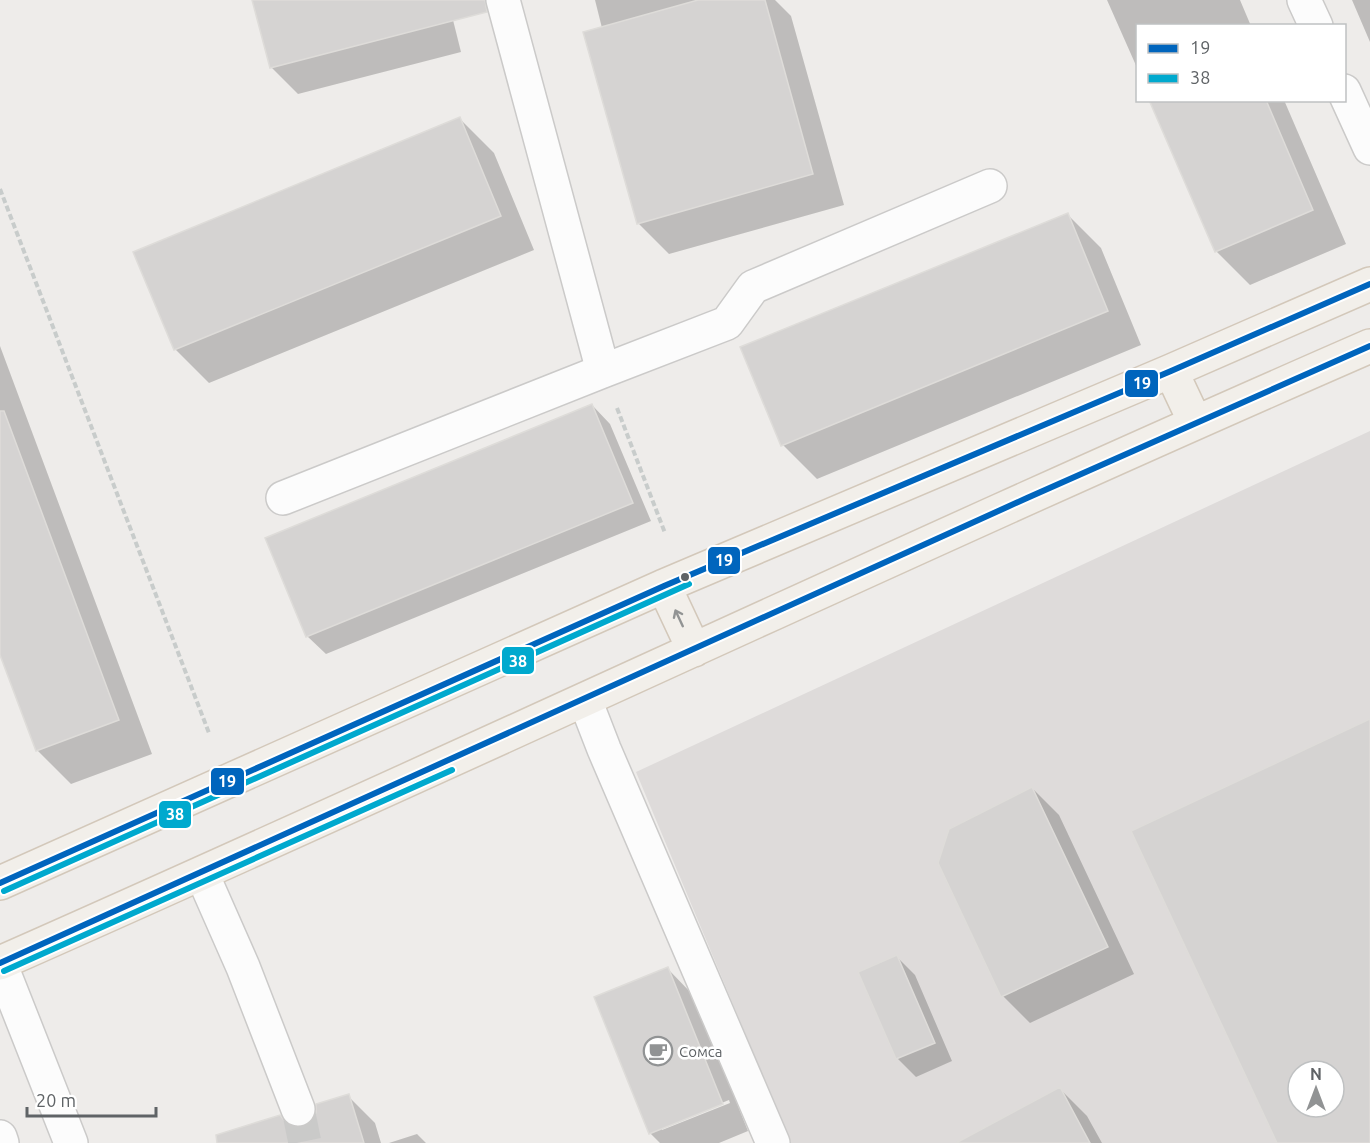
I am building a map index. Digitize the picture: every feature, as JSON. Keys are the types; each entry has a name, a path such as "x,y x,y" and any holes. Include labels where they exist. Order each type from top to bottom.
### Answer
{"main road":[{"path":"0,883 664,586 1370,284"},
{"path":"0,963 202,874 1195,422 1370,346"},
{"path":"1171,371 1195,422"},
{"path":"664,586 694,650"}],"street":[{"path":"503,0 603,371"},
{"path":"1304,0 1315,24"},
{"path":"1346,95 1370,148"},
{"path":"283,498 727,323 753,287 990,186"},
{"path":"585,700 773,1143"},
{"path":"202,874 243,967 298,1109"},
{"path":"0,963 71,1143"},
{"path":"0,1137 2,1143"}],"path":[{"path":"0,189 208,733"},
{"path":"603,371 665,533"}],"shaded area":[{"path":"1370,431 1370,1143 791,1143 636,772"}],"building":[{"path":"252,0 485,0 487,12 270,68"},
{"path":"698,0 765,0 813,174 637,224 583,32"},
{"path":"1150,102 1267,102 1313,210 1215,252"},
{"path":"460,117 501,216 174,350 133,252"},
{"path":"1068,213 1108,311 781,446 740,347"},
{"path":"592,404 633,503 306,637 265,538"},
{"path":"0,411 4,411 119,720 36,751 0,655"},
{"path":"1370,719 1370,1143 1277,1143 1131,831"},
{"path":"1032,787 1108,947 1001,997 938,863 949,829"},
{"path":"897,955 935,1043 896,1059 858,972"},
{"path":"668,967 723,1104 649,1134 594,997"},
{"path":"1060,1087 1090,1143 956,1143"},
{"path":"349,1094 364,1143 217,1143 216,1135 280,1115 287,1124 304,1127 313,1120 316,1104"}],"tunnel":[{"path":"298,1109 305,1143"}],"transit line":[{"name":"19","path":"0,883 664,586 1370,284"},
{"name":"19","path":"0,963 1027,498 1370,346"},
{"name":"38","path":"4,891 689,584"},
{"name":"38","path":"4,971 452,770"}],"place":[{"name":"Сомса","path":"658,1051"}]}
